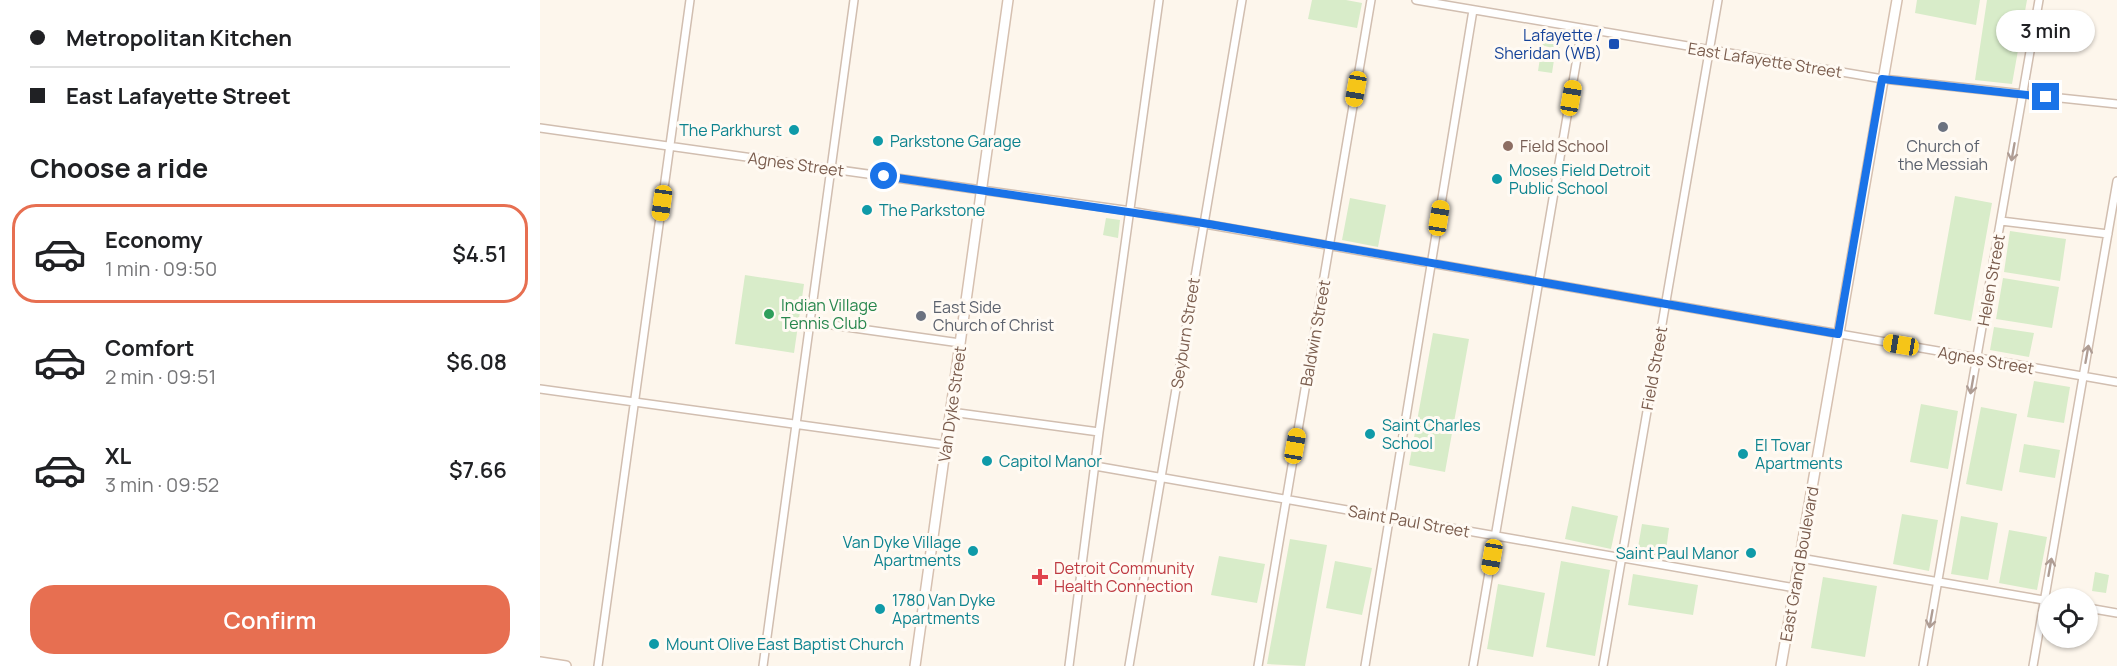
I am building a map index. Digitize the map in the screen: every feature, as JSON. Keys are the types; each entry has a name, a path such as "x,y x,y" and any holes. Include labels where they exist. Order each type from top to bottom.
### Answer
{"main road":[{"name":"Van Dyke Street","path":"915,666 1008,0"},
{"name":"East Grand Boulevard","path":"1780,666 1896,0"},
{"path":"540,662 566,666"}],"street":[{"path":"598,666 690,0"},
{"path":"763,666 854,0"},
{"path":"1069,666 1099,432 1160,0"},
{"name":"Seyburn Street","path":"1129,666 1242,0"},
{"name":"Baldwin Street","path":"1258,666 1371,0"},
{"name":"East Lafayette Street","path":"1416,0 1882,79 2117,104"},
{"name":"Field Street","path":"1603,666 1718,0"},
{"name":"Helen Street","path":"1923,666 2039,0"},
{"path":"1365,666 1473,10"},
{"path":"1473,666 1582,29"},
{"name":"Agnes Street","path":"540,128 1130,211 2117,382"},
{"path":"2049,588 2117,181"},
{"path":"2001,221 2108,234"},
{"path":"811,322 960,343"},
{"path":"540,389 946,445"},
{"path":"951,412 1099,432"},
{"name":"Saint Paul Street","path":"1095,466 1795,588"},
{"path":"1800,558 2038,599"},
{"path":"2098,610 2117,613"},
{"path":"2032,666 2038,640"}],"green space":[{"path":"1312,0 1346,0 1362,3 1357,28 1308,19"},
{"path":"1917,0 1980,0 1976,25 1915,13"},
{"path":"1987,0 2027,0 2012,84 1975,80"},
{"path":"1539,35 1561,37 1559,50 1538,44"},
{"path":"1540,58 1554,60 1552,73 1538,71"},
{"path":"1955,196 1992,203 1971,321 1934,314"},
{"path":"1350,198 1386,205 1378,247 1342,240"},
{"path":"1106,218 1120,220 1118,238 1103,235"},
{"path":"2010,231 2066,239 2060,281 2004,272"},
{"name":"Indian Village Tennis Club","path":"745,275 804,284 794,353 735,344"},
{"path":"2003,278 2059,287 2052,328 1996,319"},
{"path":"1994,327 2034,333 2029,357 1990,350"},
{"path":"1433,333 1469,339 1445,472 1409,465"},
{"path":"2034,381 2070,387 2064,423 2027,417"},
{"path":"1921,404 1958,411 1948,469 1910,462"},
{"path":"1981,407 2017,414 2002,491 1966,484"},
{"path":"2024,444 2060,450 2055,478 2019,472"},
{"path":"1572,506 1618,516 1611,549 1565,539"},
{"path":"1902,514 1938,520 1929,571 1893,564"},
{"path":"1961,516 1998,523 1988,580 1951,574"},
{"path":"1642,524 1669,528 1665,558 1637,553"},
{"path":"2009,530 2047,537 2037,590 1999,583"},
{"path":"1290,539 1327,545 1305,666 1267,664"},
{"path":"1219,556 1265,564 1257,603 1211,595"},
{"path":"1335,561 1372,568 1362,615 1326,608"},
{"path":"1561,561 1610,570 1595,656 1546,647"},
{"path":"2095,572 2109,575 2106,593 2098,592 2098,588 2092,588"},
{"path":"1633,574 1698,585 1693,615 1628,605"},
{"path":"1823,577 1877,586 1865,657 1811,648"},
{"path":"1498,584 1545,593 1533,657 1487,649"}],"place":[{"name":"Lafayette / Sheridan (WB)","path":"1614,44"},
{"name":"Church of the Messiah","path":"1943,127"},
{"name":"The Parkhurst","path":"794,130"},
{"name":"Parkstone Garage","path":"878,141"},
{"name":"Field School","path":"1508,146"},
{"name":"Moses Field Detroit Public School","path":"1497,179"},
{"name":"The Parkstone","path":"867,210"},
{"name":"Indian Village Tennis Club","path":"769,314"},
{"name":"East Side Church of Christ","path":"921,316"},
{"name":"Saint Charles School","path":"1370,434"},
{"name":"El Tovar Apartments","path":"1743,454"},
{"name":"Capitol Manor","path":"987,461"},
{"name":"Van Dyke Village Apartments","path":"973,551"},
{"name":"Saint Paul Manor","path":"1751,553"},
{"name":"Detroit Community Health Connection","path":"1040,577"},
{"name":"1780 Van Dyke Apartments","path":"880,609"},
{"name":"Mount Olive East Baptist Church","path":"654,644"}],"route":[{"path":"884,176 1203,223 1838,334 1882,79 2046,97"}]}
